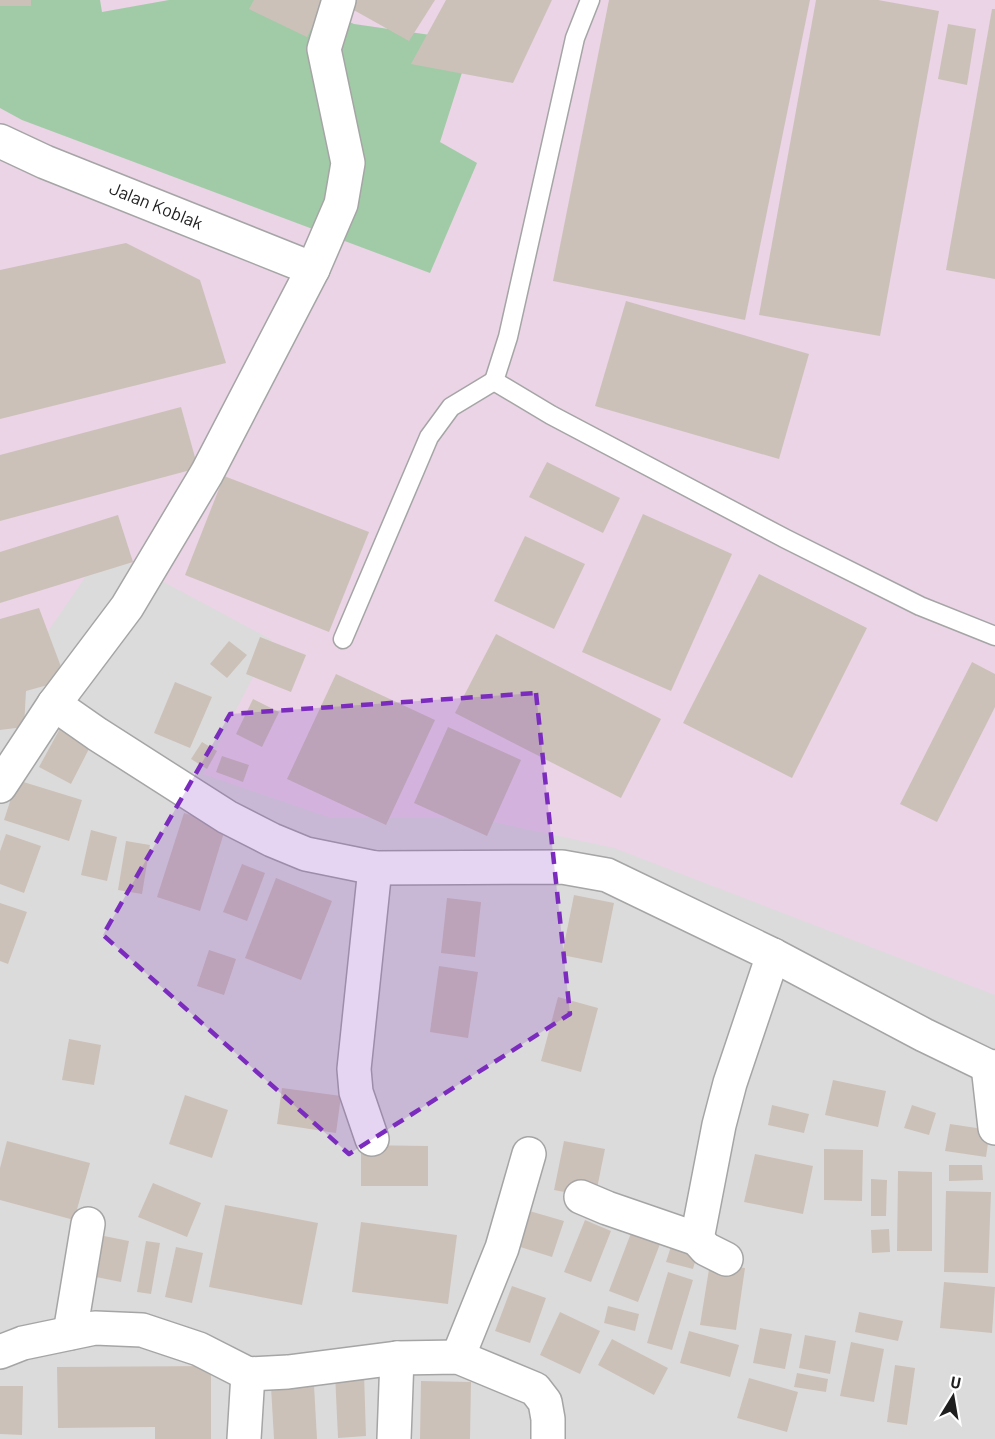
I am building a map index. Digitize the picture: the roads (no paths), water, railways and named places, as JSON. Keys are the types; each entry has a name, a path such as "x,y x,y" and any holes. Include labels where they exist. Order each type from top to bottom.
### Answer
{"street":[{"path":"0,786 54,704 127,607 207,473 313,269 341,204 348,163 324,49 339,0"},
{"name":"Jalan Koblak","path":"0,141 45,162 313,269"},
{"path":"54,704 226,817 306,854 375,867 562,867 607,875 773,955 924,1035 991,1066 995,1128"},
{"path":"372,1139 356,1092 354,1069 375,867"},
{"path":"697,1239 727,1093 773,955"},
{"path":"458,1357 502,1248 529,1154"},
{"path":"581,1197 697,1239 706,1249 726,1259"},
{"path":"70,1333 88,1224"},
{"path":"0,1352 23,1343 95,1328 142,1330 199,1349 248,1374 288,1372 397,1358 458,1357 535,1389 545,1402 548,1439"},
{"path":"394,1439 397,1358"},
{"path":"244,1439 248,1374"}],"lane":[{"path":"343,639 429,437 451,407 494,381 508,337 575,38 590,0"},
{"path":"494,381 551,415 786,539 920,606 995,636"}]}
